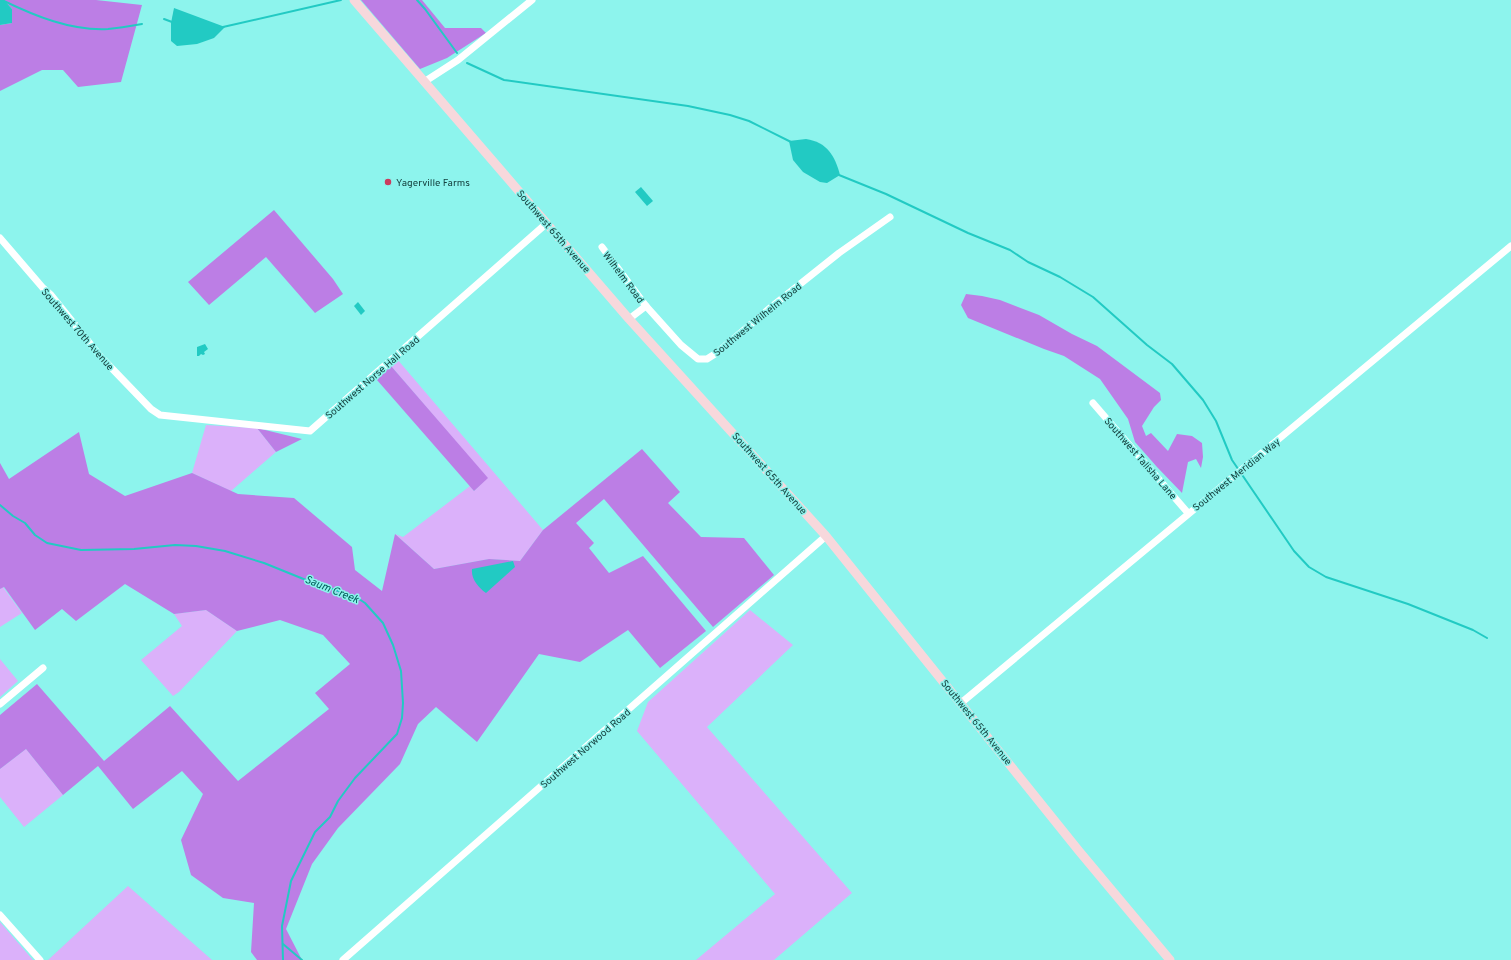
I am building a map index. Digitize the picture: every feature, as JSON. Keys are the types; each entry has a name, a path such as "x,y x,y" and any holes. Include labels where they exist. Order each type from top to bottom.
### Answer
{"main road":[{"name":"Southwest 65th Avenue","path":"354,0 630,319 826,536 1079,851 1170,960"}],"street":[{"path":"424,82 458,60 532,0"},
{"name":"Southwest Wilhelm Road","path":"646,306 691,354 698,359 707,359 718,352 770,308 839,254 890,217"},
{"name":"Southwest Norse Hall Road","path":"160,415 310,431 547,224"},
{"name":"Southwest 70th Avenue","path":"0,238 43,288 51,295 100,356 151,409 160,415"},
{"name":"Southwest Meridian Way","path":"961,703 1511,246"},
{"name":"Wilhelm Road","path":"602,247 646,306"},
{"path":"630,319 646,306"},
{"name":"Southwest Talisha Lane","path":"1094,403 1188,513"},
{"name":"Southwest Norwood Road","path":"344,960 826,536"},
{"path":"0,704 43,668"},
{"path":"0,915 40,960"}],"shaded area":[{"path":"4,0 96,0 142,5 121,82 78,87 63,70 42,70 0,91 0,25 12,23 12,9"},
{"path":"361,0 422,0 445,28 481,28 486,33 447,58 420,69"},
{"path":"274,210 333,279 343,294 315,313 266,257 209,305 188,282"},
{"path":"966,294 1000,300 1039,315 1072,334 1097,346 1160,393 1161,400 1154,407 1142,426 1146,436 1151,433 1168,451 1177,434 1192,436 1202,443 1203,457 1201,468 1196,459 1188,462 1182,493 1135,442 1128,419 1100,379 1064,356 968,318 961,305"},
{"path":"397,359 543,530 520,561 489,559 434,569 395,534 403,537 470,486 474,491 487,478 391,366"},
{"path":"391,366 488,478 474,491 377,380"},
{"path":"206,425 257,428 276,452 231,491 192,473"},
{"path":"257,428 302,439 276,452"},
{"path":"79,432 89,474 125,496 192,473 238,494 294,498 352,547 355,570 382,591 395,534 434,569 489,559 520,561 543,530 642,449 680,492 668,503 701,537 744,538 774,575 713,627 604,499 576,523 594,543 589,548 609,573 643,556 706,631 660,668 628,630 580,662 539,654 477,742 436,707 418,724 400,764 338,828 312,864 286,929 302,960 257,960 251,952 254,903 223,898 191,875 181,840 203,794 182,771 133,809 98,766 63,795 26,749 0,769 0,715 37,684 104,761 170,706 238,781 329,709 315,693 350,664 323,635 280,620 237,631 206,610 174,614 125,584 76,621 62,609 35,630 4,587 0,589 0,463 9,479"},
{"path":"3,587 22,613 0,627 0,589"},
{"path":"206,610 237,631 179,692 173,696 141,660 182,626 174,614"},
{"path":"750,610 793,645 707,727 852,893 774,960 696,960 775,894 637,731 648,702"},
{"path":"0,659 18,681 0,697"},
{"path":"26,749 63,795 24,827 0,797 0,769"},
{"path":"128,886 212,960 48,960"},
{"path":"0,922 33,960 0,960"}],"water":[{"path":"0,0 4,0 12,9 12,23 0,25"},
{"path":"174,8 225,27 214,38 197,44 177,46 171,41 171,23"},
{"path":"806,139 819,143 829,151 836,162 840,175 827,183 820,182 803,172 793,160 789,141"},
{"path":"641,187 653,201 647,206 635,192"},
{"path":"358,302 365,311 361,315 354,306"},
{"path":"205,344 208,349 204,352 205,354 197,356 197,347"},
{"path":"513,561 515,567 486,593 474,579 472,569"}],"waterway":[{"path":"2,0 40,17 80,28 108,29 142,24"},
{"path":"223,27 341,0"},
{"path":"417,0 457,53"},
{"path":"164,19 172,22"},
{"path":"467,63 504,80 688,106 730,115 749,121 791,142"},
{"path":"839,175 886,194 968,233 1010,250 1028,262 1060,277 1093,297 1147,345 1172,364 1203,400 1216,421 1232,460 1294,551 1309,567 1326,577 1408,604 1473,630 1487,638"},
{"name":"Saum Creek","path":"0,505 13,516 25,523 35,535 47,543 81,550 134,549 175,545 196,546 225,551 264,563 306,580 356,597 365,603 383,623 393,645 401,671 403,703 402,718 397,734 355,778 338,801 330,817 315,832 291,881 282,926 283,960"},
{"name":"Saum Creek","path":"283,944 302,960"}],"place":[{"name":"Yagerville Farms","path":"388,182"}]}
